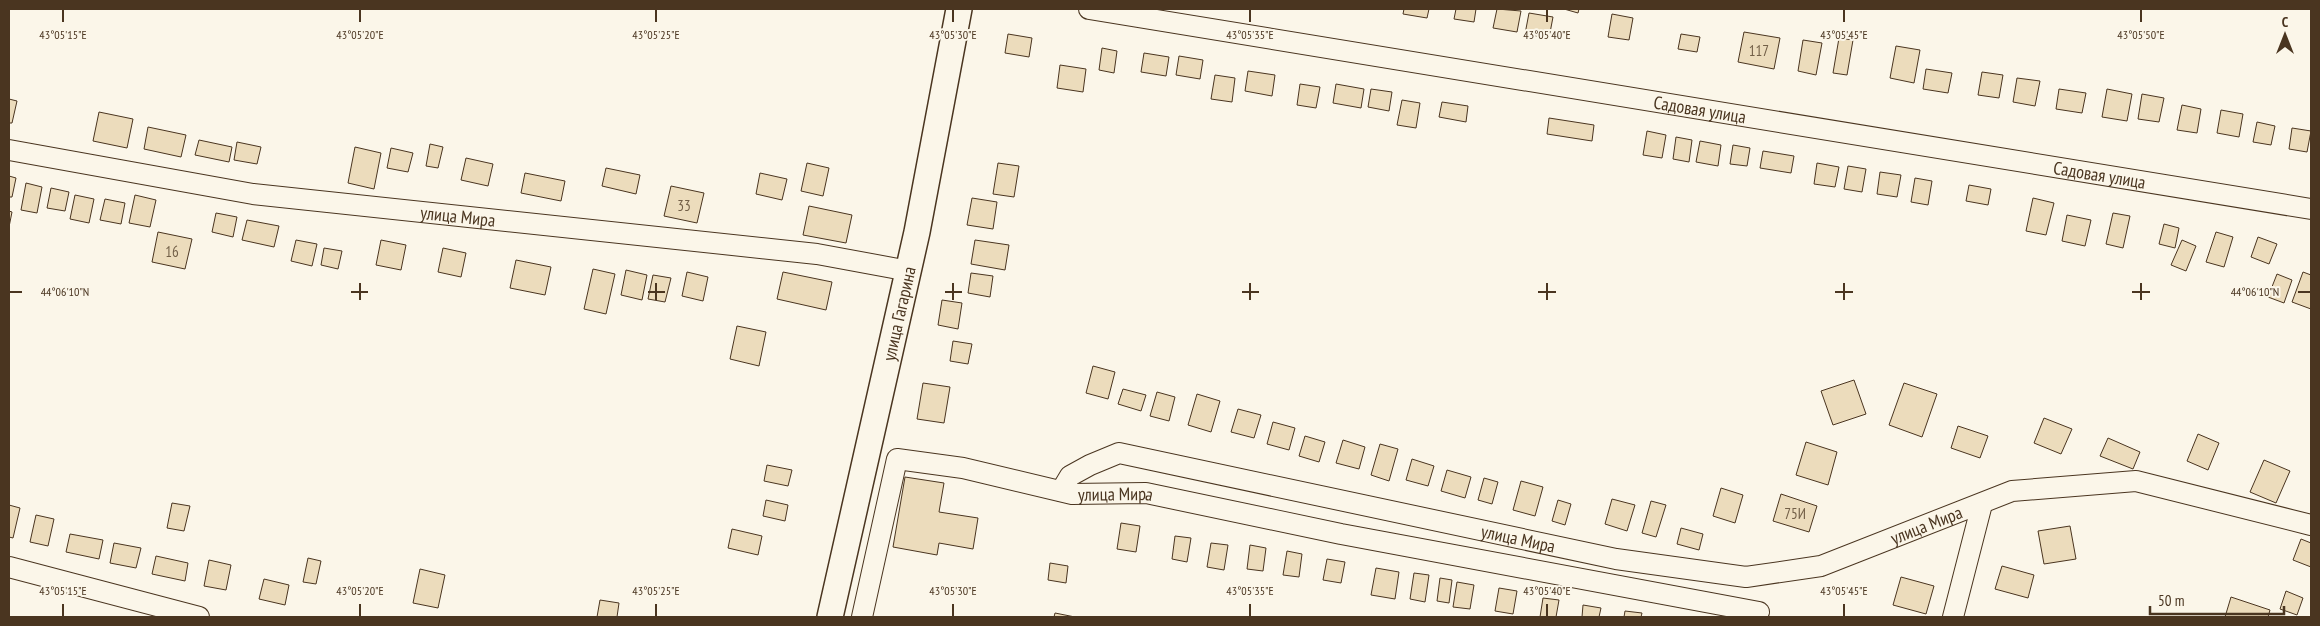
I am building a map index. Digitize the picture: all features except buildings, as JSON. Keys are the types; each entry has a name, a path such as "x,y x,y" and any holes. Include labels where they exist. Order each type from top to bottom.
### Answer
{"main road":[{"name":"улица Гагарина","path":"830,617 908,271 959,9"}],"street":[{"name":"Садовая улица","path":"1089,9 2311,209"},
{"name":"улица Мира","path":"9,150 253,194 817,254 908,271"},
{"name":"улица Мира","path":"1061,492 1070,476 1119,453 1616,559 1746,577 1821,566 2012,491 2136,481 2311,525"},
{"name":"улица Мира","path":"862,617 897,459 963,468 1072,494 1146,493 1341,534 1759,612"},
{"name":"улица Мира","path":"1953,617 1982,504"},
{"path":"9,567 199,617"}]}
